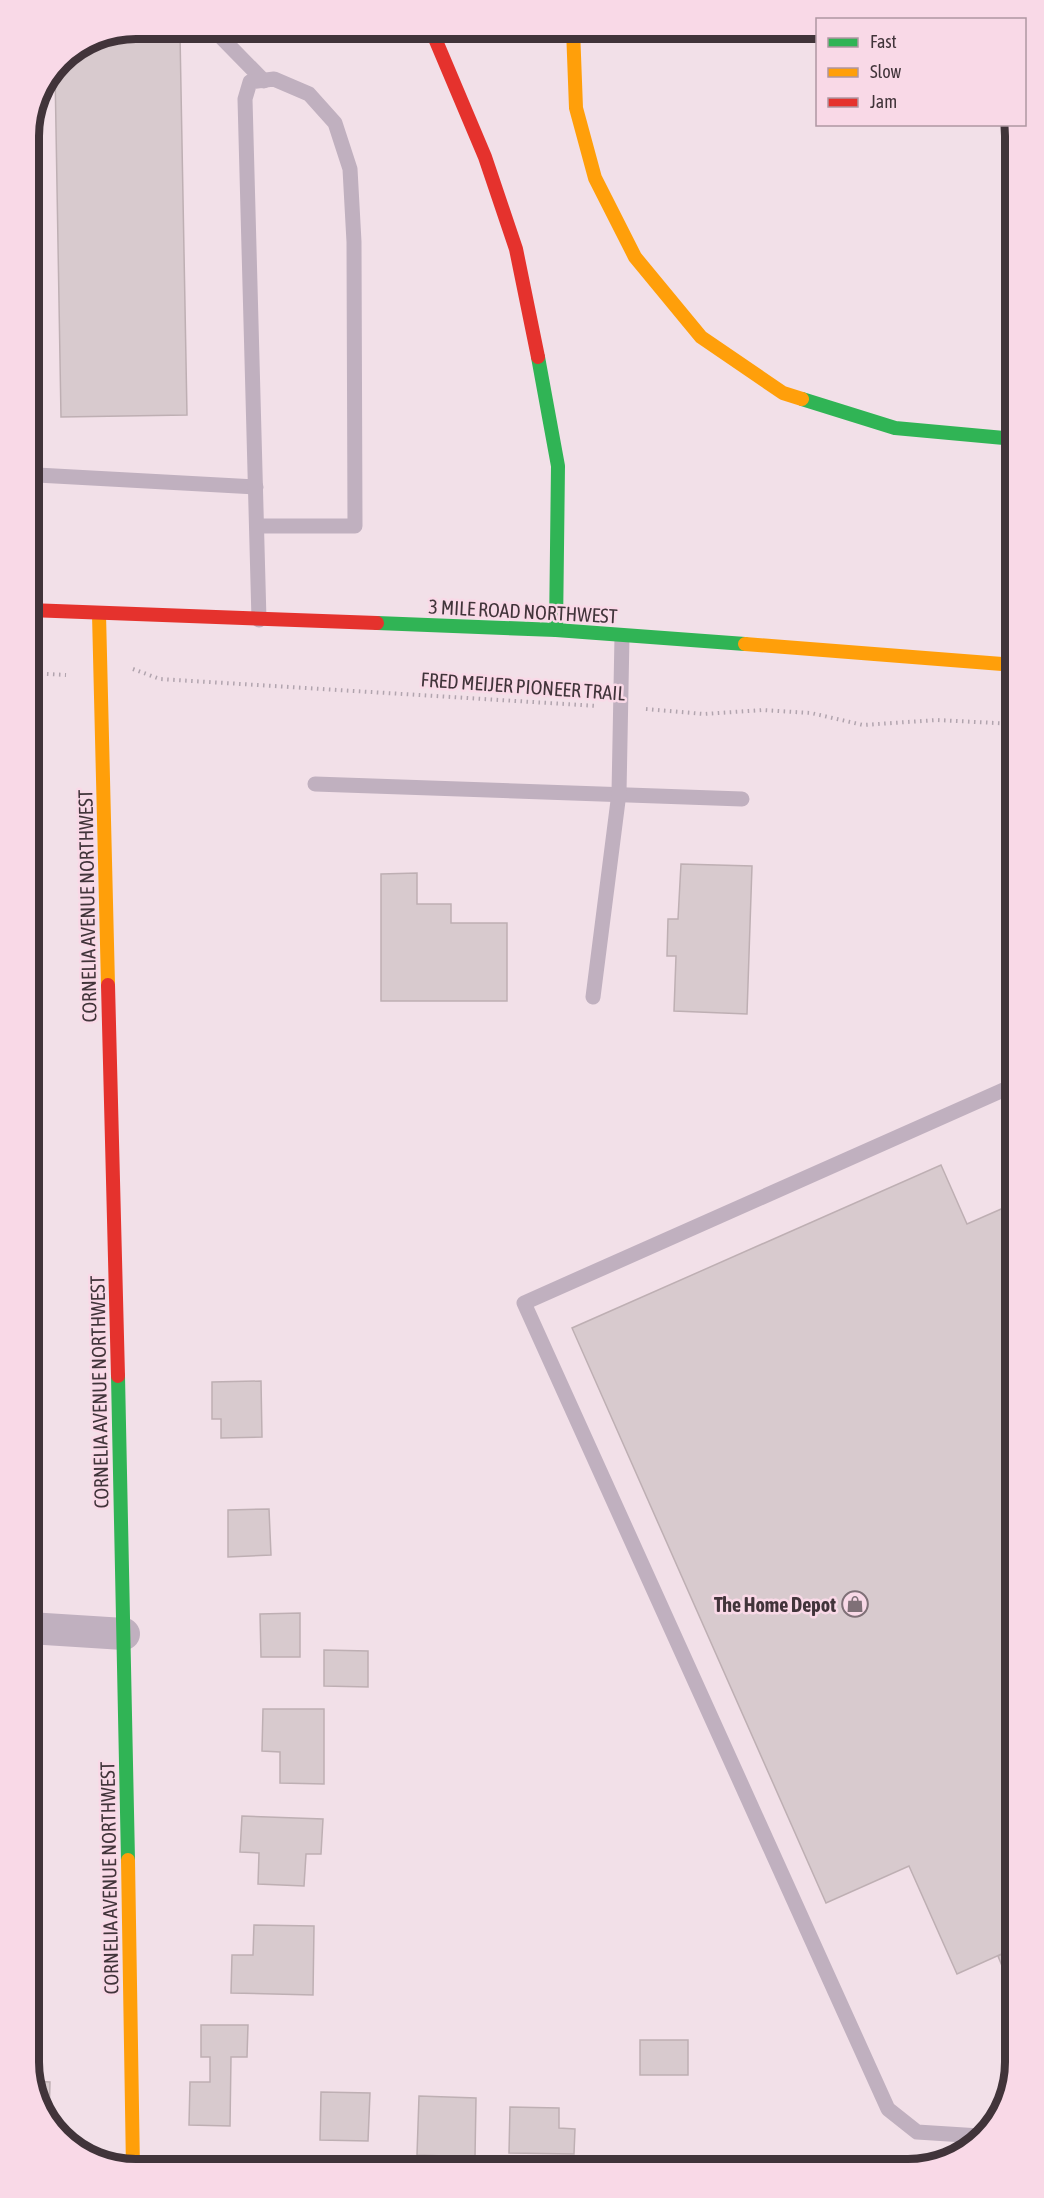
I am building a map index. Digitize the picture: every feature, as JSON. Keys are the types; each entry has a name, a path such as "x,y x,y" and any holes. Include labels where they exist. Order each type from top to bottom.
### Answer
{"main road":[{"path":"436,39 456,83 485,158 516,249 530,311 558,466 555,630"},
{"path":"573,39 576,108 595,178 634,258 701,337 783,393 895,428 1005,438"},
{"name":"3 MILE ROAD NORTHWEST","path":"39,611 555,630 1005,664"},
{"name":"CORNELIA AVENUE NORTHWEST","path":"99,614 124,1634 133,2159"}],"street":[{"path":"39,1629 124,1634"}],"lane":[{"path":"224,39 264,81"},
{"path":"257,526 355,526 354,242 350,169 335,123 309,94 274,79 250,82 245,99 259,620"},
{"path":"39,475 256,487"},
{"path":"593,997 619,793 622,636"},
{"path":"315,784 742,799"},
{"path":"971,2135 917,2132 888,2109 524,1303 1005,1094"}],"path":[{"name":"FRED MEIJER PIONEER TRAIL","path":"39,675 62,676 135,669 160,680 621,707 704,714 763,710 811,713 863,725 937,720 1005,723"}],"building":[{"path":"136,39 180,39 187,415 61,417 55,82 67,67 82,55 99,46"},
{"path":"681,864 752,866 747,1014 674,1011 676,956 667,956 668,919 678,919"},
{"path":"417,873 417,904 451,904 451,923 507,923 507,1001 381,1001 381,874"},
{"name":"The Home Depot","path":"941,1165 967,1224 1005,1207 1005,1952 957,1974 909,1866 826,1903 572,1328"},
{"path":"261,1381 262,1437 221,1438 221,1419 212,1419 212,1382"},
{"path":"269,1509 271,1555 228,1557 228,1510"},
{"path":"300,1613 300,1657 261,1657 260,1614"},
{"path":"324,1650 368,1651 368,1687 324,1686"},
{"path":"263,1709 324,1709 324,1784 280,1783 280,1752 262,1751"},
{"path":"242,1816 323,1819 321,1854 306,1854 304,1886 258,1884 259,1853 240,1852"},
{"path":"254,1925 314,1926 313,1995 231,1993 232,1955 253,1955"},
{"path":"1005,1953 1005,1973 998,1956"},
{"path":"201,2025 248,2025 247,2057 231,2057 230,2126 189,2125 190,2082 210,2082 210,2057 201,2057"},
{"path":"640,2040 688,2040 688,2075 640,2075"},
{"path":"41,2082 50,2082 49,2106"},
{"path":"321,2092 370,2093 368,2141 320,2140"},
{"path":"419,2096 476,2098 475,2157 417,2155"},
{"path":"510,2107 559,2108 559,2128 575,2129 574,2154 509,2153"}],"traffic: fast":[{"path":"538,357 558,466 556,630 745,644"},
{"path":"802,399 895,428 1005,438"},
{"path":"377,623 556,630"},
{"path":"118,1376 128,1860"}],"traffic: slow":[{"path":"573,39 576,108 595,178 635,257 701,337 783,393 802,399"},
{"path":"99,614 108,985"},
{"path":"745,644 1005,664"},
{"path":"128,1860 133,2159"}],"traffic: jam":[{"path":"435,39 485,157 516,249 538,357"},
{"path":"39,610 377,623"},
{"path":"108,985 118,1376"}],"place":[{"name":"The Home Depot","path":"855,1604"}]}
